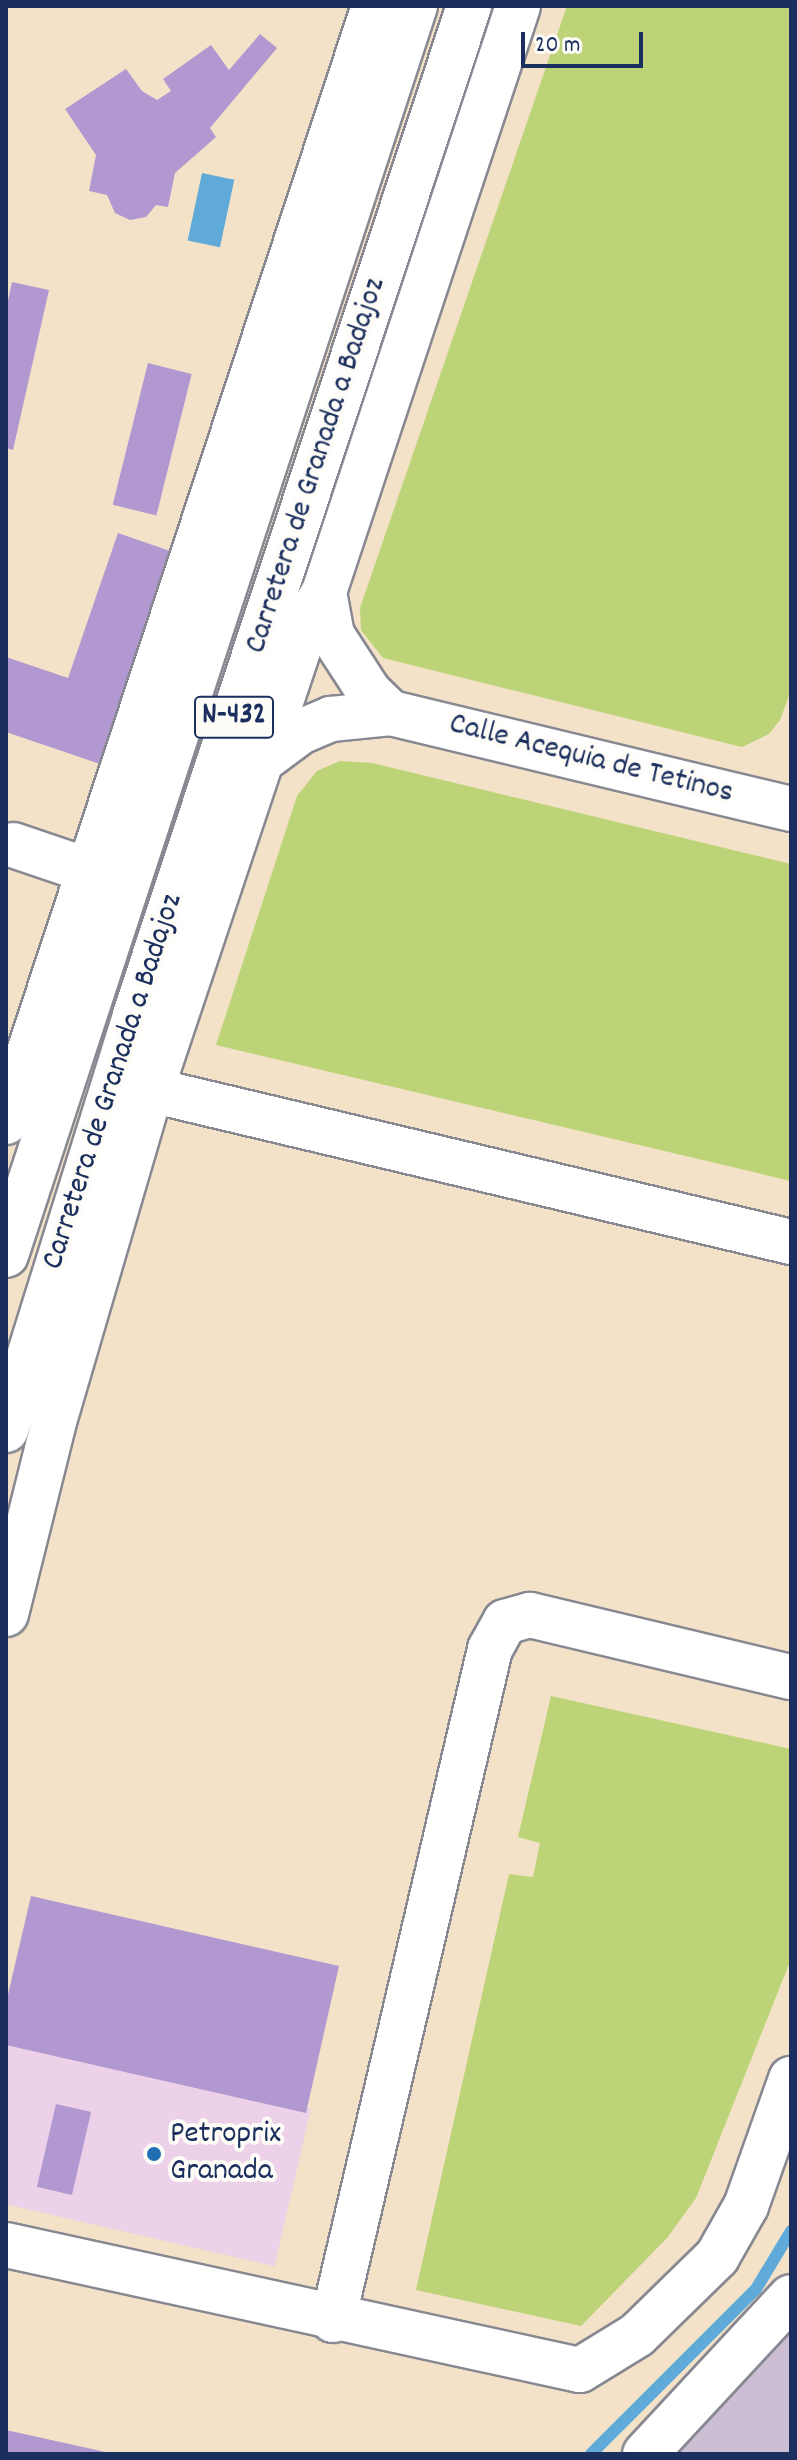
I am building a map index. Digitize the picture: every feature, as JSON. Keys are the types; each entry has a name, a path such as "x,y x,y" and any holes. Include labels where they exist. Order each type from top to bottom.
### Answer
{"main road":[{"path":"6,1122 374,6"},
{"name":"Carretera de Granada a Badajoz","path":"6,1255 415,6"},
{"name":"Carretera de Granada a Badajoz","path":"6,1430 135,1015 469,6"},
{"path":"6,1614 53,1425 151,1090 309,617 324,592 518,6"},
{"path":"324,592 332,635 369,692 391,713"},
{"name":"Calle Acequia de Tetinos","path":"261,761 300,732 331,719 391,713 791,809"},
{"path":"13,845 87,870"},
{"path":"151,1090 791,1242"},
{"path":"333,2320 490,1649 505,1622 530,1615 791,1677"},
{"path":"6,2245 333,2320 580,2370 637,2335 717,2257 746,2206 791,2079"},
{"path":"645,2454 791,2297"}],"shaded area":[{"name":"Petroprix Granada","path":"6,2038 311,2108 275,2266 6,2204"},
{"path":"791,2312 791,2454 633,2454"}],"green space":[{"path":"567,6 791,6 791,690 780,720 769,734 742,747 383,658 361,630 360,608"},
{"path":"340,761 372,763 791,864 791,1181 216,1045 297,796 317,771"},
{"path":"551,1696 791,1749 791,1959 696,2198 667,2238 581,2326 416,2290 509,1874 533,1877 540,1843 518,1837"}],"water":[{"path":"202,173 234,180 220,247 188,240"}],"building":[{"path":"260,34 277,48 210,128 216,137 175,173 168,207 156,205 146,217 130,220 115,213 107,195 89,191 96,155 65,109 126,69 142,91 157,100 171,91 163,79 211,45 229,70"},
{"path":"12,282 49,290 13,450 6,448 6,310"},
{"path":"148,363 192,374 156,516 113,505"},
{"path":"118,533 173,552 100,764 6,732 6,657 68,678"},
{"path":"31,1896 339,1966 306,2113 6,2045 6,2003"},
{"path":"56,2104 91,2112 72,2195 37,2187"},
{"path":"6,2430 110,2453 110,2454 6,2454"}],"waterway":[{"path":"591,2454 756,2289 791,2231"}],"place":[{"name":"Petroprix Granada","path":"154,2154"}]}
